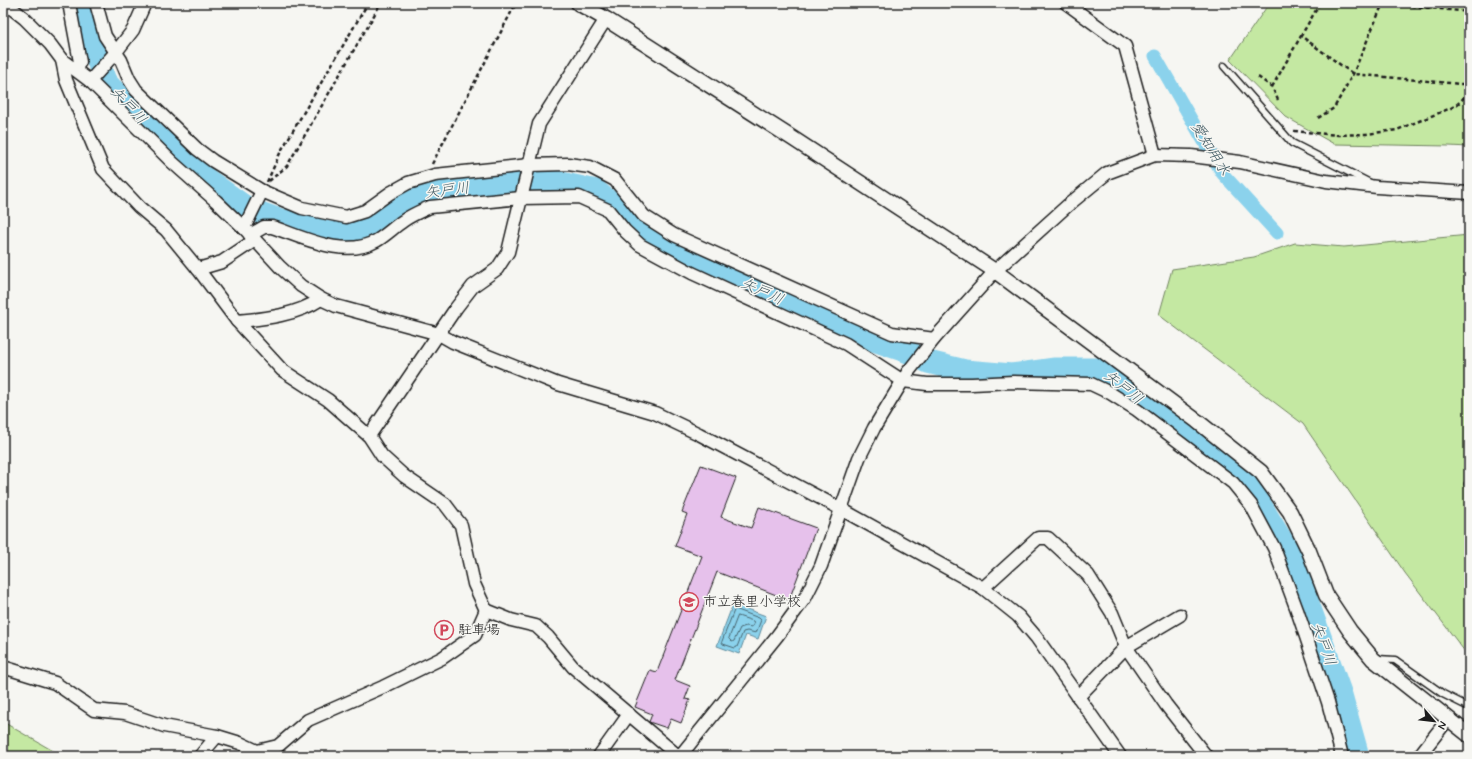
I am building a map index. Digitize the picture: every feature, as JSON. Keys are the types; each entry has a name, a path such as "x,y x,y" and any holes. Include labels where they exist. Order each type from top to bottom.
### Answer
{"street":[{"path":"5,3 24,18 50,44 62,60 90,81 172,162 216,201 280,267 301,286 320,299 336,306 439,334 453,342 558,384 655,413 699,434 841,509 983,588 1018,616 1036,638 1120,756"},
{"path":"69,3 80,62 75,69"},
{"path":"96,3 105,36 121,60 129,79 136,90 197,149 213,161 265,187 302,208 346,217 364,211 390,193 408,183 434,176 529,165 568,164 590,167 615,180 644,216 674,235 892,333 934,339"},
{"path":"90,81 133,30 145,3"},
{"path":"578,3 606,19 798,142 995,271 1197,421 1261,472 1290,512 1309,551 1326,594 1350,631 1373,659 1469,735"},
{"path":"1066,3 1125,46 1155,155"},
{"path":"369,436 456,308 473,286 497,269 508,252 539,124 606,19"},
{"path":"62,60 66,80 103,169 139,207 166,230 198,269 237,321 282,370 328,400 369,436 382,456 404,476 445,504 461,525 474,584 486,610 511,620 536,626 548,637 573,667 679,756 777,636 805,598 821,566 859,458 874,428 906,377 934,339 995,271 1107,173 1155,155 1192,156 1240,162 1326,181 1469,193"},
{"path":"249,234 265,187"},
{"path":"198,269 222,262 249,234 264,227 272,227 336,248 348,249 366,246 376,241 403,221 430,207 521,198 579,197 608,210 625,231 640,245 692,273 846,344 906,377 927,384 1013,382 1092,384 1110,393 1137,410 1234,483 1251,505 1274,548 1297,610 1328,702 1342,756"},
{"path":"237,321 260,319 286,313 310,306 320,299"},
{"path":"983,588 1038,538 1048,538 1088,576 1112,613 1126,647 1166,705 1206,756"},
{"path":"3,668 55,683 94,710 126,712 164,726 217,736 240,743 258,751 278,746 308,720 383,687 442,658 475,635 486,610"},
{"path":"1078,697 1126,647 1180,615"},
{"path":"599,756 629,714"},
{"path":"1419,756 1448,719"},
{"path":"200,756 217,736"}],"lane":[{"path":"1224,66 1292,143 1377,186"},
{"path":"1373,659 1395,660 1443,694 1469,707"}],"path":[{"path":"265,187 281,151 368,3"},
{"path":"265,187 287,166 381,3"},
{"path":"434,176 431,166 434,158 516,3"},
{"path":"1272,88 1320,3"},
{"path":"1318,118 1334,108 1353,74 1383,3 1419,5 1469,12"},
{"path":"1301,36 1353,74 1460,84 1464,84 1468,81"},
{"path":"1258,77 1272,88 1278,100"},
{"path":"1280,129 1338,135 1366,134 1397,130 1451,108 1459,103 1465,97 1468,81"}],"green space":[{"path":"1267,3 1469,3 1469,147 1334,144 1286,117 1230,60 1268,5"},
{"path":"1469,235 1469,657 1405,573 1303,424 1159,315 1172,269 1254,257 1295,243 1344,247"},
{"path":"3,722 62,756 3,756"}],"water":[{"path":"733,604 766,616 758,639 746,635 739,654 717,646"}],"building":[{"path":"701,465 736,478 721,517 751,528 759,507 816,528 789,600 717,572 675,680 690,686 685,699 690,700 681,723 671,719 667,728 649,722 652,714 635,707 650,670 657,672 702,556 675,546 687,514 682,512"}],"waterway":[{"name":"矢戸川","path":"77,3 105,81 155,135 202,176 247,208 274,218 329,233 359,232 382,219 415,195 548,180 596,191 618,209 645,239 739,280 856,334 908,352 928,362 965,371 1012,375 1055,369 1104,369 1156,415 1232,467 1255,496 1291,556 1341,695 1358,756"},
{"name":"愛知用水","path":"1155,56 1222,173 1277,233"}],"place":[{"name":"市立春里小学校","path":"689,602"},
{"name":"駐車場","path":"444,630"}]}
